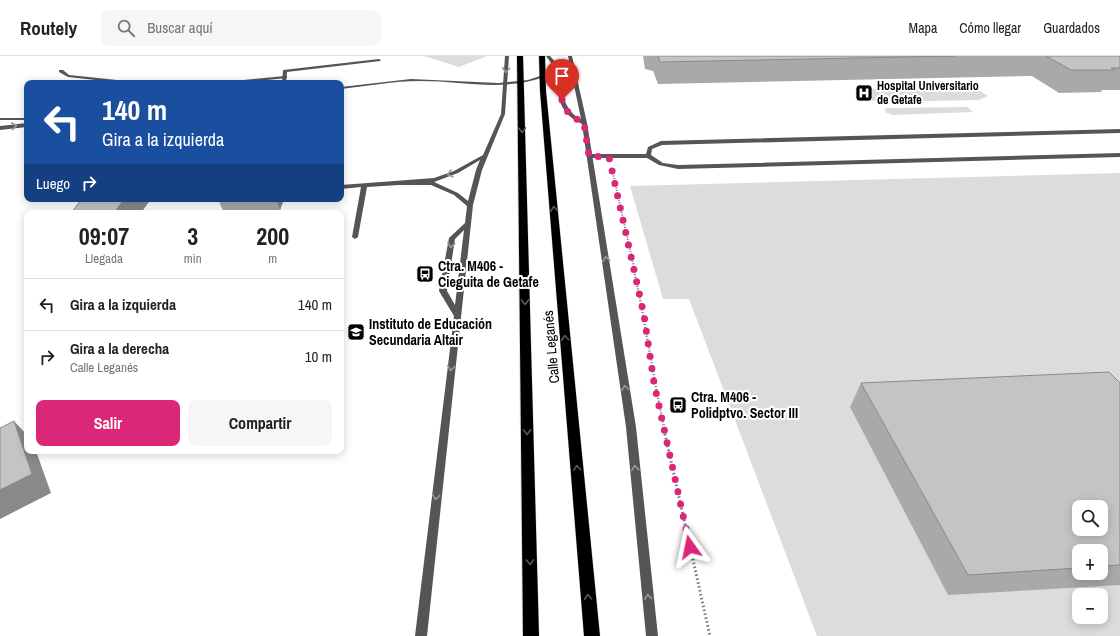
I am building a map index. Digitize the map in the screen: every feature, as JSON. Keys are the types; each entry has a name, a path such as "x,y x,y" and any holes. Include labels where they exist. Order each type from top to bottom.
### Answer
{"highway":[{"name":"Calle Leganés","path":"520,56 531,636"},
{"name":"Calle Leganés","path":"542,56 592,636"}],"street":[{"path":"421,636 470,205 484,156 503,114 507,56"},
{"path":"548,56 555,65 559,90 566,110 574,118 584,123"},
{"path":"570,56 584,123 631,427 652,636"},
{"path":"284,80 285,71 379,60"},
{"path":"61,71 68,76 107,80"},
{"path":"344,88 419,80 477,84 505,83 533,80 543,76"},
{"path":"254,80 285,77"},
{"path":"0,119 24,119"},
{"path":"0,128 24,125"},
{"path":"648,156 650,148 661,143 1120,131"},
{"path":"589,156 648,156 661,164 678,167 1120,155"},
{"path":"344,188 435,180 456,172 484,156"},
{"path":"399,183 432,184 456,194 470,205"},
{"path":"355,237 364,186"},
{"path":"457,315 443,291 452,238 468,223"}],"path":[{"path":"609,157 644,315 654,383 710,636"}],"shaded area":[{"path":"424,56 487,56 459,67"},
{"path":"968,88 980,91 988,96 979,100 881,102 860,96 860,93 863,90 870,89"},
{"path":"967,107 973,112 893,115 885,112 886,108"},
{"path":"1120,173 1120,636 817,636 689,299 663,299 630,186"}],"building":[{"path":"658,56 955,56 660,62"},
{"path":"1046,56 1120,56 1120,68 1111,68 1114,70 1071,70"},
{"path":"80,202 122,202 116,210 73,210"},
{"path":"1109,372 1120,383 1120,565 1108,566 1108,544 1072,544 1072,568 968,575 861,383"},
{"path":"14,421 32,474 0,490 0,428"}],"place":[{"name":"Hospital Universitario de Getafe","path":"864,93"},
{"name":"Ctra. M406 - Cieguita de Getafe","path":"425,274"},
{"name":"Instituto de Educación Secundaria Altair","path":"356,332"},
{"name":"Ctra. M406 - Polidptvo. Sector III","path":"678,405"}],"route":[{"path":"562,100 566,110 574,118 584,123 589,156 609,157 644,315 654,383 690,547"}]}
